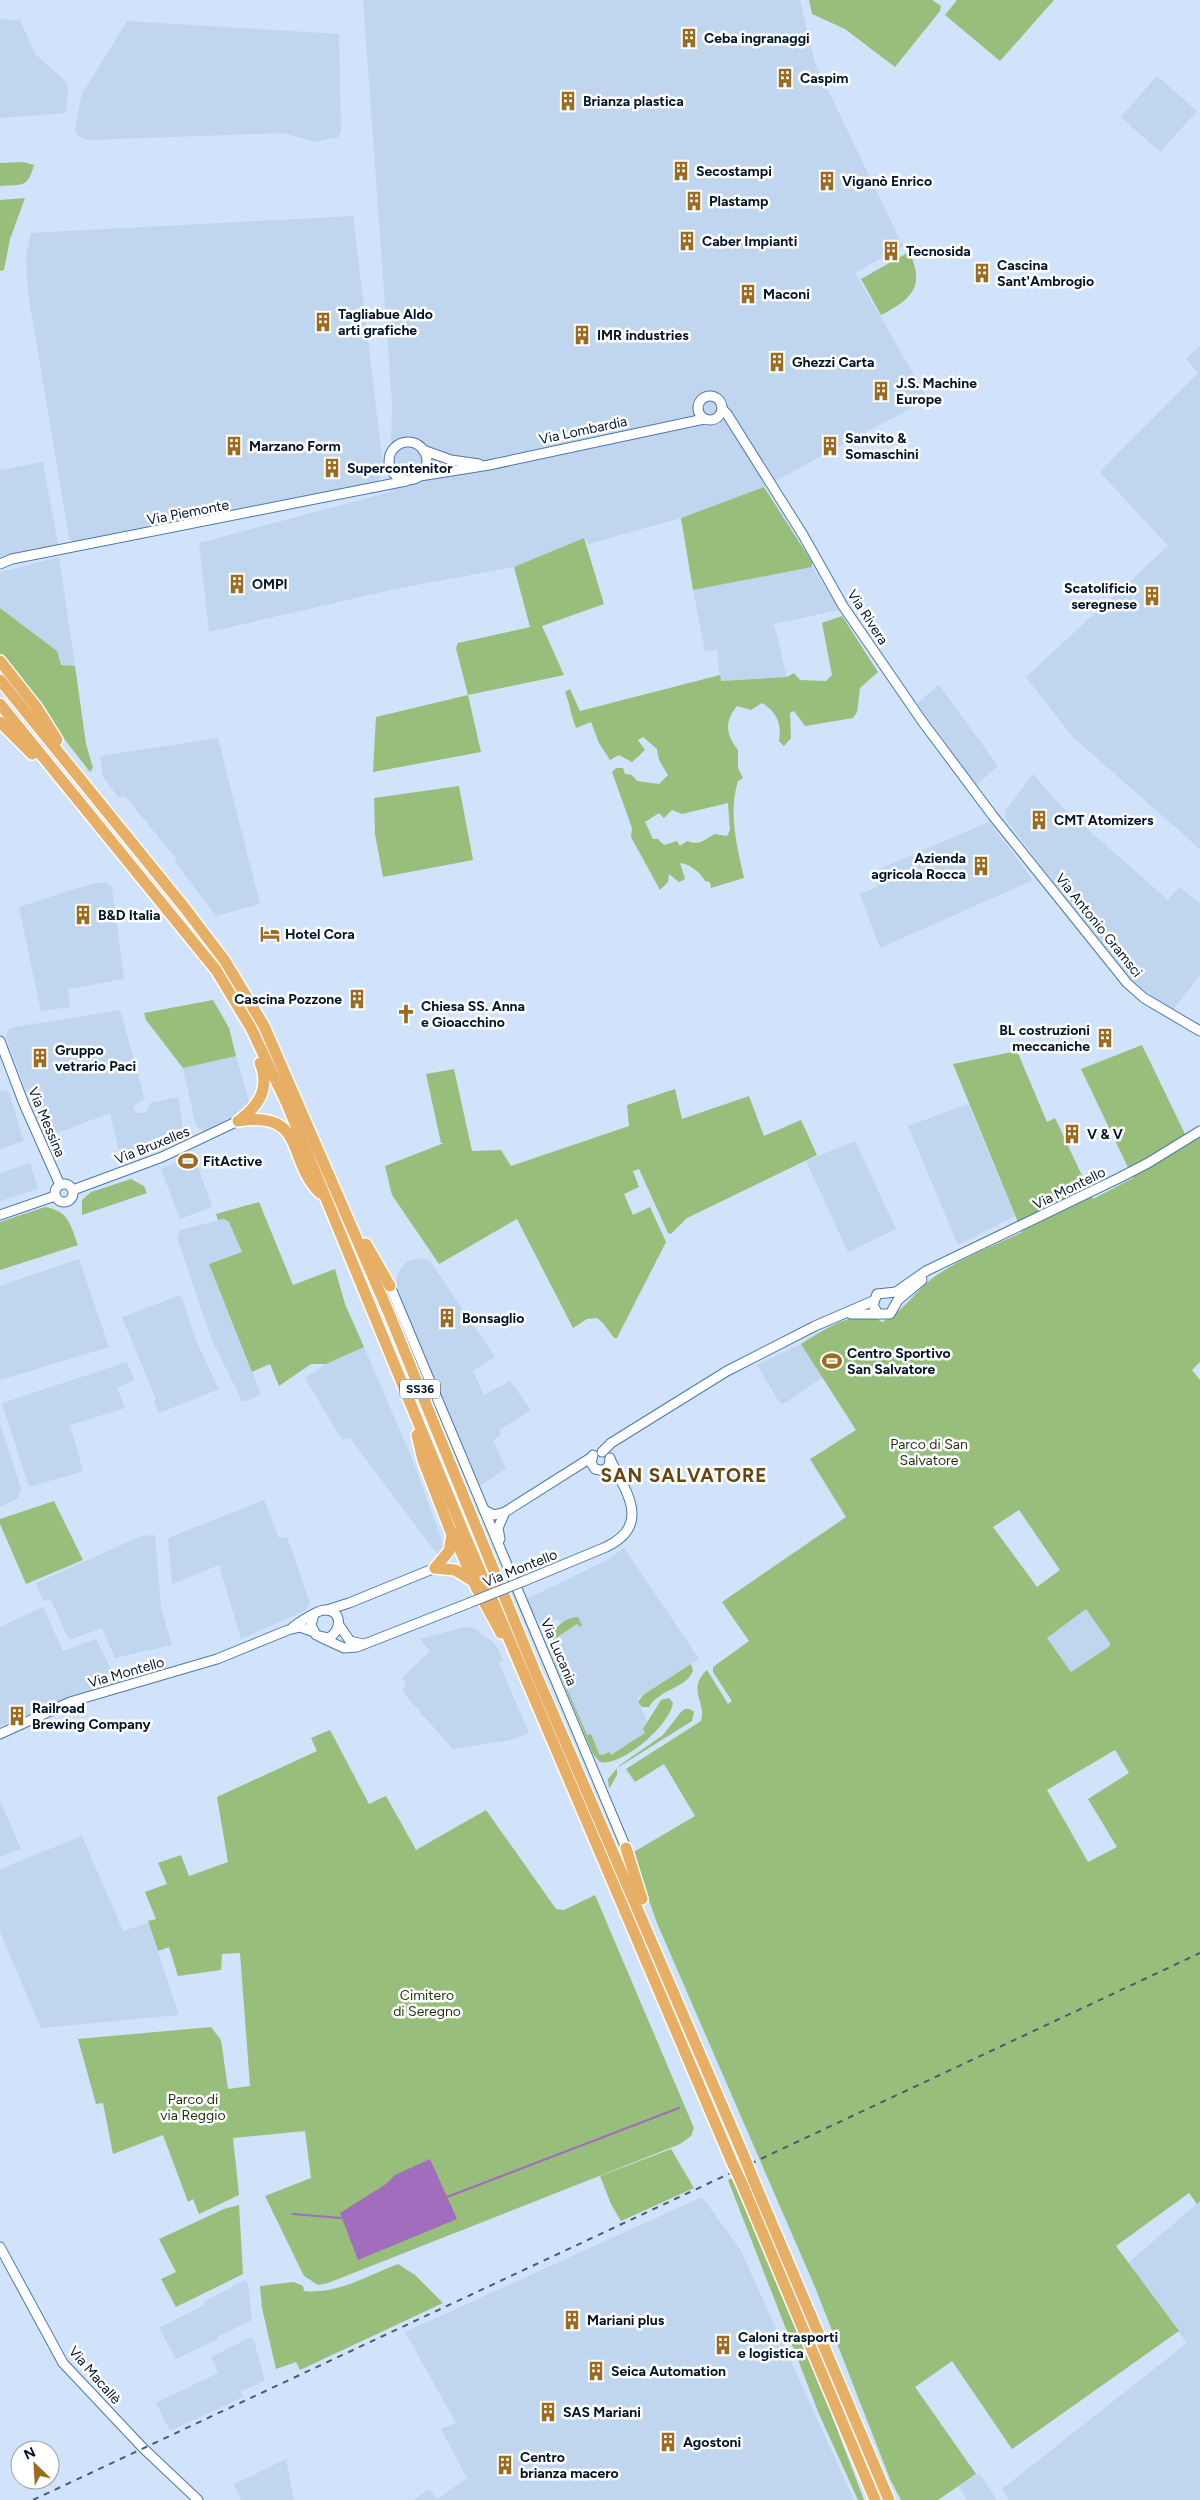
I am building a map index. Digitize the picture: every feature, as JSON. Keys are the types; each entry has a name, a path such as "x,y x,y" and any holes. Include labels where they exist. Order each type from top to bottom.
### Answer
{"highway":[{"path":"0,661 37,708 81,780"},
{"name":"SS36","path":"0,680 184,907 245,991 280,1060 452,1466 536,1674 675,1994 889,2500"},
{"name":"SS36","path":"0,704 216,970 251,1028 287,1104 417,1421 875,2500"},
{"path":"0,722 72,793"},
{"path":"238,1121 261,1100 265,1086 264,1073 249,1038 251,1028"},
{"path":"238,1121 256,1118 268,1120 281,1126 291,1136 312,1185 326,1198"},
{"path":"339,1198 390,1286"},
{"path":"417,1421 421,1452 474,1582 503,1637 521,1663"},
{"path":"435,1568 449,1551 452,1535 451,1526"},
{"path":"435,1568 455,1570 474,1582"},
{"path":"626,1848 640,1892 670,1968 675,1994"},
{"path":"865,2442 896,2500"},
{"path":"853,2447 853,2462 867,2500"}],"street":[{"path":"682,423 702,399 711,396 719,401 722,409 715,419"},
{"path":"698,406 699,414 704,419 715,419 732,425"},
{"name":"Via Rivera","path":"722,409 775,488 843,606 922,721 993,816"},
{"name":"Via Lombardia","path":"420,476 489,465 704,419"},
{"path":"381,485 387,478 390,468 390,454 397,446 413,443 423,450 427,460 420,476 406,481 396,477 390,468"},
{"name":"Via Lombardia","path":"423,450 451,460 489,465"},
{"name":"Via Piemonte","path":"0,564 12,559 406,481"},
{"name":"Via Antonio Gramsci","path":"993,816 1127,983 1144,998 1200,1031"},
{"name":"Via Messina","path":"0,1041 24,1104 60,1185"},
{"name":"Via Bruxelles","path":"73,1190 162,1157 238,1121"},
{"name":"Via Montello","path":"888,1293 896,1292 917,1277 946,1262 1113,1181 1183,1143 1200,1131"},
{"path":"68,1184 73,1190 73,1198 68,1202 59,1201 55,1196 56,1190 60,1185 68,1184"},
{"path":"0,1215 55,1196"},
{"name":"Via Montello","path":"896,1304 909,1290 946,1262"},
{"name":"Via Lucania","path":"390,1286 626,1848"},
{"path":"484,1510 494,1515 505,1512 579,1466 592,1462 596,1453 602,1452 616,1441 727,1371 839,1315 865,1306 873,1301 877,1294 888,1293 894,1298 896,1304 890,1314 839,1315"},
{"path":"873,1301 873,1308 878,1314"},
{"path":"604,1470 608,1467 616,1441"},
{"path":"602,1452 610,1460"},
{"name":"Via Montello","path":"0,1734 70,1702 209,1662 288,1630 300,1627 344,1648 366,1644 606,1547 616,1542 623,1535 631,1518 632,1508 628,1493 610,1460"},
{"path":"592,1462 597,1470 604,1470 620,1478"},
{"name":"Via Montello","path":"505,1512 498,1528 510,1573"},
{"path":"349,1603 332,1636 317,1635 311,1621 314,1614 349,1603 435,1568"},
{"path":"327,1610 334,1612 350,1641 366,1644"},
{"name":"Via Montello","path":"288,1630 314,1614"},
{"name":"Via Macallè","path":"0,2247 63,2363 143,2448 198,2500"}],"shaded area":[{"path":"363,0 800,0 815,63 903,246 855,273 928,399 764,487 681,518 588,544 584,538 514,567 395,589 209,632 199,543 390,492 392,402"},
{"path":"0,19 20,20 35,54 65,81 68,88 66,113 0,118"},
{"path":"127,21 339,34 341,130 339,137 317,142 282,133 87,140 77,135 75,128 82,94"},
{"path":"1157,76 1197,111 1160,152 1121,117"},
{"path":"353,216 384,473 376,482 73,542 69,538 28,294 26,256 31,233"},
{"path":"1200,346 1200,849 1073,737 1026,677 1168,546 1100,472 1198,373 1186,359"},
{"path":"43,462 58,545 0,557 0,470"},
{"path":"59,557 75,666 60,665 57,651 0,608 0,572"},
{"path":"812,567 839,610 774,624 787,677 720,681 717,650 705,651 693,590"},
{"path":"939,685 998,766 976,785 917,703"},
{"path":"218,738 260,904 216,916 175,862 178,861 125,796 118,797 103,777 100,756"},
{"path":"1033,774 1060,805 1168,900 1179,887 1200,903 1200,975 1172,1011 1134,982 1047,875 1005,818 1006,810"},
{"path":"989,822 1033,880 880,948 860,894 878,887 875,871"},
{"path":"94,883 106,883 112,887 124,979 68,989 70,1007 41,1011 19,907"},
{"path":"120,1010 144,1096 143,1100 133,1106 135,1113 146,1113 150,1103 177,1097 184,1137 181,1141 153,1152 152,1150 121,1159 110,1113 44,1138 6,1037 9,1028"},
{"path":"236,1056 251,1108 247,1113 207,1133 196,1126 183,1068"},
{"path":"6,1090 9,1093 24,1141 0,1149 0,1092"},
{"path":"968,1104 1015,1216 958,1245 908,1126"},
{"path":"855,1141 896,1229 848,1252 806,1161"},
{"path":"194,1155 212,1207 180,1219 161,1169"},
{"path":"30,1163 38,1189 0,1201 0,1173"},
{"path":"224,1219 229,1222 242,1252 209,1264 261,1394 248,1401 242,1401 211,1338 177,1237 181,1230"},
{"path":"418,1258 430,1261 495,1357 473,1371 484,1395 510,1381 531,1410 499,1430 501,1435 493,1440 506,1468 480,1486 396,1294 394,1286 400,1269 406,1262"},
{"path":"79,1259 109,1347 0,1380 0,1286"},
{"path":"178,1296 182,1297 196,1341 219,1389 159,1413 154,1402 156,1399 122,1317"},
{"path":"801,1344 823,1377 783,1404 779,1402 757,1365"},
{"path":"364,1347 413,1461 441,1538 444,1550 437,1554 350,1438 342,1440 305,1378 326,1364"},
{"path":"127,1362 134,1380 117,1388 125,1408 70,1425 83,1471 29,1487 2,1403"},
{"path":"0,1423 21,1489 18,1498 0,1507"},
{"path":"264,1500 279,1538 287,1537 310,1603 306,1610 241,1639 219,1565 172,1584 168,1538"},
{"path":"155,1535 161,1608 172,1645 115,1658 102,1628 69,1640 51,1600 43,1601 36,1583 142,1536"},
{"path":"624,1548 699,1659 637,1698 648,1724 646,1733 603,1760 594,1754 551,1651 562,1625 558,1619 547,1624 539,1623 525,1600 609,1559"},
{"path":"43,1607 63,1651 96,1639 118,1683 69,1697 0,1726 0,1627"},
{"path":"1086,1609 1110,1643 1110,1647 1071,1672 1047,1638"},
{"path":"465,1627 474,1628 494,1643 503,1661 499,1663 529,1733 511,1740 453,1749 405,1695 403,1691 406,1683 402,1678 430,1651 420,1639"},
{"path":"0,1801 21,1849 0,1857"},
{"path":"82,1836 123,1931 148,1923 179,2015 41,2028 0,1932 0,1869"},
{"path":"430,2159 457,2219 358,2260 340,2213 386,2184 395,2175"},
{"path":"702,2197 740,2249 854,2500 414,2500 429,2489 437,2499 467,2478 441,2429 456,2423 405,2332"},
{"path":"1200,2201 1200,2500 1009,2500 1002,2489 1187,2343 1127,2264"},
{"path":"245,2280 248,2284 252,2320 176,2359 159,2328 204,2305 203,2302"},
{"path":"251,2337 254,2341 265,2381 241,2391 243,2397 170,2431 156,2403 218,2373 211,2357"},
{"path":"286,2459 294,2500 241,2500 234,2484"},
{"path":"979,2473 997,2500 967,2500 959,2486"}],"green space":[{"path":"809,0 932,0 941,6 940,11 895,67 845,29 812,14"},
{"path":"957,0 1054,0 1000,61 945,15"},
{"path":"23,162 34,165 26,182 19,185 0,186 0,163"},
{"path":"25,198 10,239 4,270 0,271 0,200"},
{"path":"909,252 916,274 916,283 913,291 892,309 881,315 861,279"},
{"path":"764,487 812,562 812,567 693,590 681,518"},
{"path":"584,538 604,604 542,626 564,675 468,695 456,648 458,643 530,627 514,567"},
{"path":"0,608 57,651 61,665 75,666 86,744 93,768 90,772 0,656"},
{"path":"842,616 878,672 860,688 857,712 853,718 805,726 794,711 790,713 791,738 784,746 779,741 779,724 771,710 762,703 751,710 737,706 730,718 728,728 731,739 738,750 738,768 743,778 738,781 735,793 734,817 736,842 744,878 711,888 710,882 705,881 695,869 680,863 685,879 679,882 669,874 668,882 660,890 631,837 632,828 612,772 616,768 623,768 625,774 632,775 637,781 659,784 668,775 659,760 657,749 643,737 638,740 645,750 632,762 619,755 610,760 599,743 591,722 576,728 565,692 570,689 580,711 720,675 721,681 787,677 794,673 800,680 826,681 832,675 822,623","holes":["728,803 730,830 727,836 715,834 699,843 687,841 680,846 677,841 664,845 658,839 653,839 645,822 659,813 664,818 672,810 682,814"]},
{"path":"468,695 481,752 373,772 376,717"},
{"path":"459,786 473,860 383,877 375,834 374,798"},
{"path":"213,1000 229,1028 236,1056 183,1068 146,1020 144,1013"},
{"name":"Parco di San Salvatore","path":"1142,1045 1184,1132 1187,1144 1200,1134 1200,1362 1192,1370 1200,1380 1200,2201 1197,2204 1189,2193 1116,2246 1179,2331 1012,2449 952,2361 915,2387 976,2474 938,2500 901,2500 890,2479 815,2287 657,1923 632,1853 695,1816 664,1764 635,1782 626,1769 701,1721 702,1708 697,1690 701,1677 707,1670 728,1704 732,1701 713,1672 713,1667 749,1641 722,1602 846,1517 810,1459 856,1430 801,1344 830,1327 851,1318 862,1316 882,1322 898,1312 937,1275 968,1257 1022,1232 953,1064 1017,1051 1047,1122 1055,1118 1093,1199 1133,1178 1081,1069","holes":["1019,1510 1060,1570 1037,1587 993,1527","1086,1609 1110,1643 1110,1646 1071,1672 1047,1638","1115,1750 1129,1773 1088,1799 1117,1847 1088,1862 1047,1790"]},
{"path":"454,1069 472,1151 501,1150 511,1166 629,1126 627,1105 675,1089 682,1119 749,1096 764,1136 801,1120 817,1155 687,1218 671,1234 668,1233 639,1169 633,1171 639,1187 624,1194 633,1215 650,1207 666,1242 617,1338 614,1338 597,1318 587,1319 573,1328 517,1219 439,1264 392,1195 385,1166 444,1143 441,1143 426,1074"},
{"path":"131,1179 144,1186 147,1193 82,1215 82,1200 91,1192"},
{"path":"259,1202 293,1285 335,1269 345,1304 364,1347 326,1364 311,1364 279,1386 270,1364 252,1372 209,1264 242,1252 229,1222 224,1219 218,1220 216,1214"},
{"path":"45,1207 64,1215 68,1220 78,1245 0,1270 0,1222"},
{"path":"54,1501 83,1560 26,1584 0,1524 0,1519"},
{"path":"516,1590 624,1851 622,1851 512,1591"},
{"path":"578,1617 582,1625 580,1627 577,1624 556,1638 558,1642 555,1644 556,1652 552,1654 587,1735 591,1734 599,1754 603,1755 609,1752 611,1755 645,1733 643,1729 661,1700 669,1698 673,1703 670,1712 663,1722 644,1743 620,1758 609,1762 600,1762 593,1754 550,1651 551,1639 556,1628 566,1620"},
{"path":"691,1664 693,1671 684,1682 660,1696 649,1707 642,1707 638,1702 643,1695"},
{"path":"685,1709 690,1709 694,1712 692,1721 618,1767 663,1735"},
{"path":"330,1730 369,1804 386,1796 416,1850 486,1810 556,1909 564,1910 595,1895 694,2128 691,2136 680,2144 328,2283 318,2285 304,2276 265,2196 311,2178 305,2131 233,2138 239,2195 199,2214 193,2199 188,2202 163,2135 113,2154 103,2103 96,2104 78,2039 211,2027 221,2040 228,2089 250,2086 240,1953 222,1954 221,1970 178,1976 169,1947 158,1951 148,1921 156,1919 145,1892 167,1884 158,1863 181,1855 189,1876 228,1862 217,1797 317,1751 311,1738"},
{"path":"617,1768 617,1775 609,1789 608,1779"},
{"path":"671,2149 694,2188 621,2221 611,2204 600,2176"},
{"path":"732,2178 829,2408 864,2500 858,2500 819,2414 728,2180"},
{"path":"239,2205 243,2274 176,2307 161,2279 176,2272 159,2239 224,2209"},
{"path":"398,2264 415,2275 443,2303 300,2370 296,2362 276,2369 262,2308 260,2286 294,2282 303,2286 304,2291 328,2290 352,2283"}],"waterway":[{"path":"447,2197 679,2108"},
{"path":"293,2214 341,2218"}],"railway":[{"path":"33,2500 1200,1953"}],"place":[{"name":"Ceba ingranaggi","path":"689,38"},
{"name":"Caspim","path":"785,78"},
{"name":"Brianza plastica","path":"568,101"},
{"name":"Secostampi","path":"681,171"},
{"name":"Viganò Enrico","path":"827,181"},
{"name":"Plastamp","path":"694,201"},
{"name":"Caber Impianti","path":"687,241"},
{"name":"Tecnosida","path":"891,251"},
{"name":"Cascina Sant'Ambrogio","path":"982,273"},
{"name":"Maconi","path":"748,294"},
{"name":"Tagliabue Aldo arti grafiche","path":"323,322"},
{"name":"IMR industries","path":"582,335"},
{"name":"Ghezzi Carta","path":"777,362"},
{"name":"J.S. Machine Europe","path":"881,391"},
{"name":"Marzano Form","path":"234,446"},
{"name":"Sanvito & Somaschini","path":"830,446"},
{"name":"Supercontenitor","path":"332,468"},
{"name":"OMPI","path":"237,584"},
{"name":"Scatolificio seregnese","path":"1152,596"},
{"name":"CMT Atomizers","path":"1039,820"},
{"name":"Azienda agricola Rocca","path":"981,866"},
{"name":"B&D Italia","path":"83,915"},
{"name":"Hotel Cora","path":"270,934"},
{"name":"Cascina Pozzone","path":"357,999"},
{"name":"Chiesa SS. Anna e Gioacchino","path":"406,1014"},
{"name":"BL costruzioni meccaniche","path":"1105,1038"},
{"name":"Gruppo vetrario Paci","path":"40,1058"},
{"name":"V & V","path":"1072,1134"},
{"name":"FitActive","path":"188,1161"},
{"name":"Bonsaglio","path":"447,1318"},
{"name":"Centro Sportivo San Salvatore","path":"832,1361"},
{"name":"Railroad Brewing Company","path":"17,1716"},
{"name":"Mariani plus","path":"572,2320"},
{"name":"Caloni trasporti e logistica","path":"723,2345"},
{"name":"Seica Automation","path":"596,2371"},
{"name":"SAS Mariani","path":"548,2412"},
{"name":"Agostoni","path":"668,2442"},
{"name":"Centro brianza macero","path":"505,2465"}],"district":[{"name":"SAN SALVATORE","path":"684,1475"}],"park label":[{"name":"Cimitero di Seregno","path":"427,2004"},
{"name":"Parco di via Reggio","path":"193,2108"}]}
